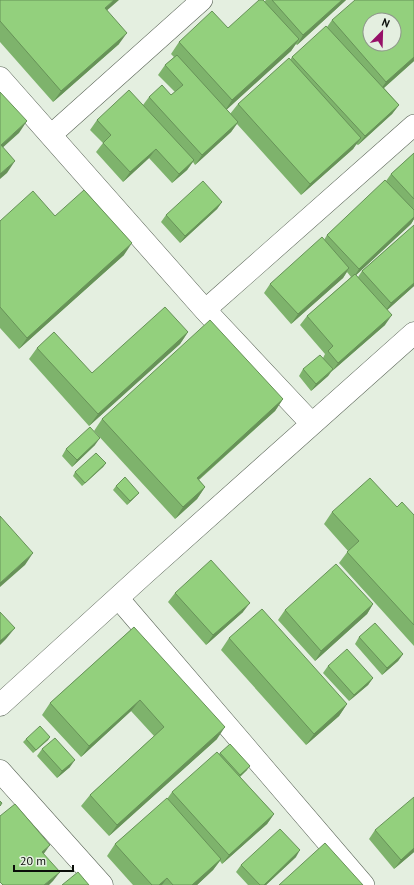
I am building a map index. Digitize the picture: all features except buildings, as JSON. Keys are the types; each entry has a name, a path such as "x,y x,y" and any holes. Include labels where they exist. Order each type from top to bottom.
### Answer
{"street":[{"path":"51,135 202,0"},
{"path":"0,78 205,310 312,424"},
{"path":"205,310 414,125"},
{"path":"0,706 118,598 414,334"},
{"path":"118,598 364,885"},
{"path":"0,771 102,885"}]}
